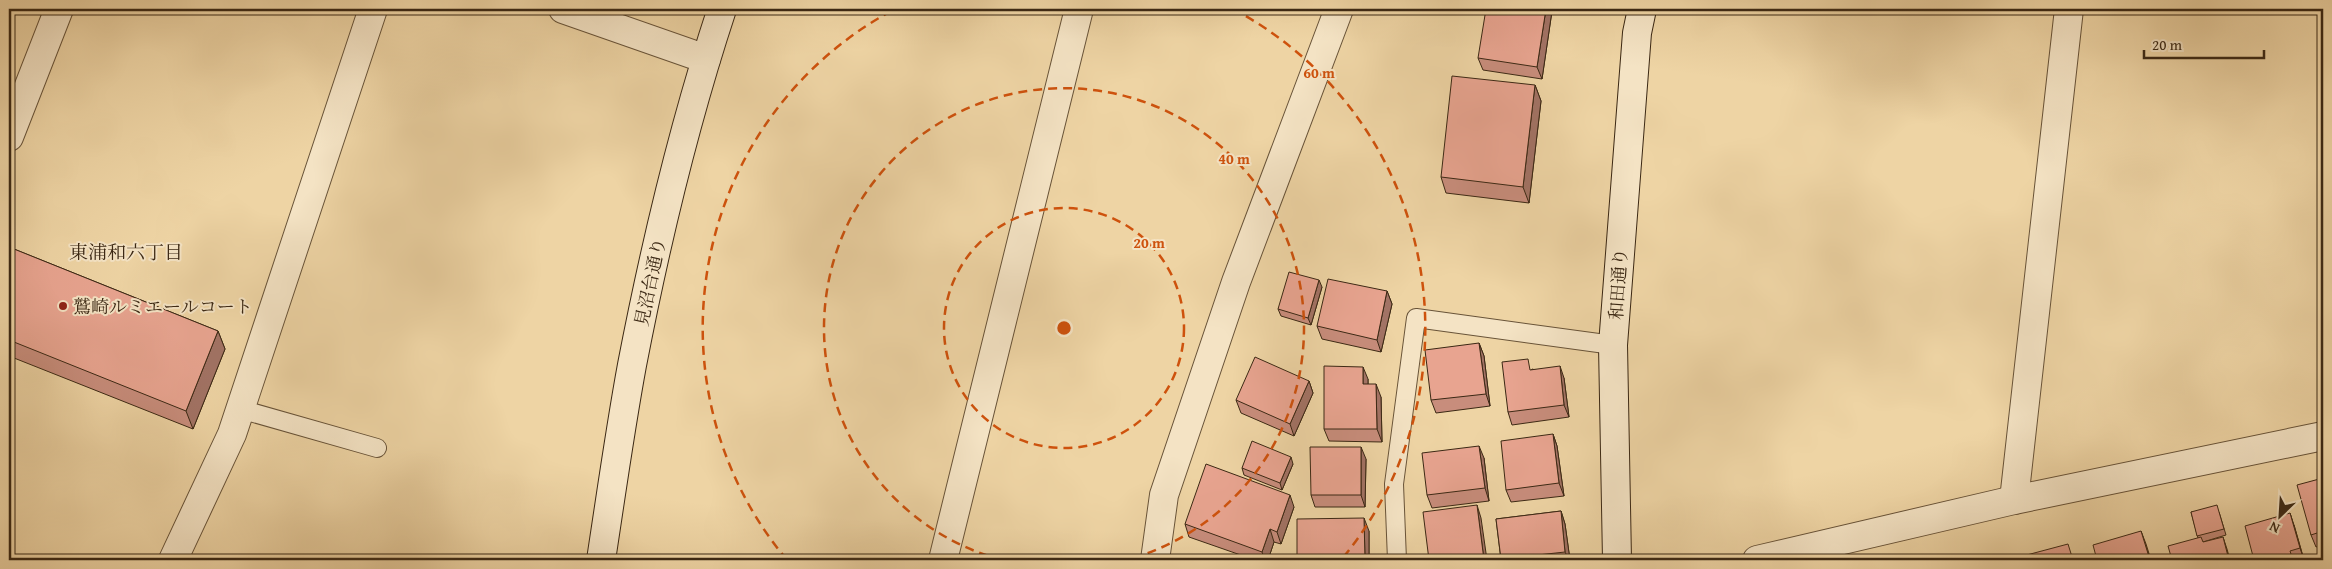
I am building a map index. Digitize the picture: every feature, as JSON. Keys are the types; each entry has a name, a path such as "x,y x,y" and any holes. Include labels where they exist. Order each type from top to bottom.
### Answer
{"street":[{"path":"9,137 59,9"},
{"path":"173,560 232,434 373,9"},
{"path":"563,9 706,59"},
{"name":"見沼台通り","path":"601,560 632,365 665,216 706,59 722,9"},
{"path":"944,560 1079,9"},
{"path":"1155,560 1164,495 1236,282 1339,9"},
{"name":"和田通り","path":"1617,560 1613,345 1637,33 1642,9"},
{"path":"2014,500 2069,9"},
{"path":"1757,560 2014,500 2323,436"}],"lane":[{"path":"1397,560 1394,484 1416,318 1613,345"},
{"path":"240,409 377,448"}],"building":[{"path":"1486,9 1546,9 1537,67 1478,58"},
{"path":"1452,76 1535,85 1523,187 1441,177"},
{"name":"鷲崎ルミエールコート","path":"9,247 218,331 186,411 9,340"},
{"path":"1289,272 1319,280 1308,318 1278,309"},
{"path":"1328,279 1387,291 1377,340 1317,326"},
{"path":"1479,343 1486,394 1431,400 1425,350"},
{"path":"1255,357 1309,381 1290,424 1236,400"},
{"path":"1528,359 1530,370 1560,366 1564,405 1508,412 1502,362"},
{"path":"1324,366 1363,367 1363,384 1376,384 1377,429 1324,429"},
{"path":"1553,434 1559,483 1506,490 1501,441"},
{"path":"1252,441 1291,457 1280,483 1242,468"},
{"path":"1479,446 1485,488 1427,495 1422,453"},
{"path":"1310,447 1361,447 1361,495 1311,495"},
{"path":"1206,464 1290,495 1277,532 1270,529 1262,552 1185,524"},
{"path":"2323,478 2323,531 2311,535 2297,485"},
{"path":"1477,505 1484,560 1429,560 1423,512"},
{"path":"2217,505 2224,529 2197,536 2191,512"},
{"path":"1561,511 1565,552 1501,559 1496,519"},
{"path":"2290,513 2300,548 2290,551 2293,560 2254,560 2245,526"},
{"path":"1364,518 1365,559 1297,560 1297,519"},
{"path":"2141,531 2150,560 2097,560 2093,545"},
{"path":"2201,537 2203,542 2223,537 2229,560 2172,560 2168,546"},
{"path":"2068,544 2073,560 2024,560 2023,556"}],"place":[{"name":"鷲崎ルミエールコート","path":"63,306"}],"district":[{"name":"東浦和六丁目","path":"126,252"}]}
